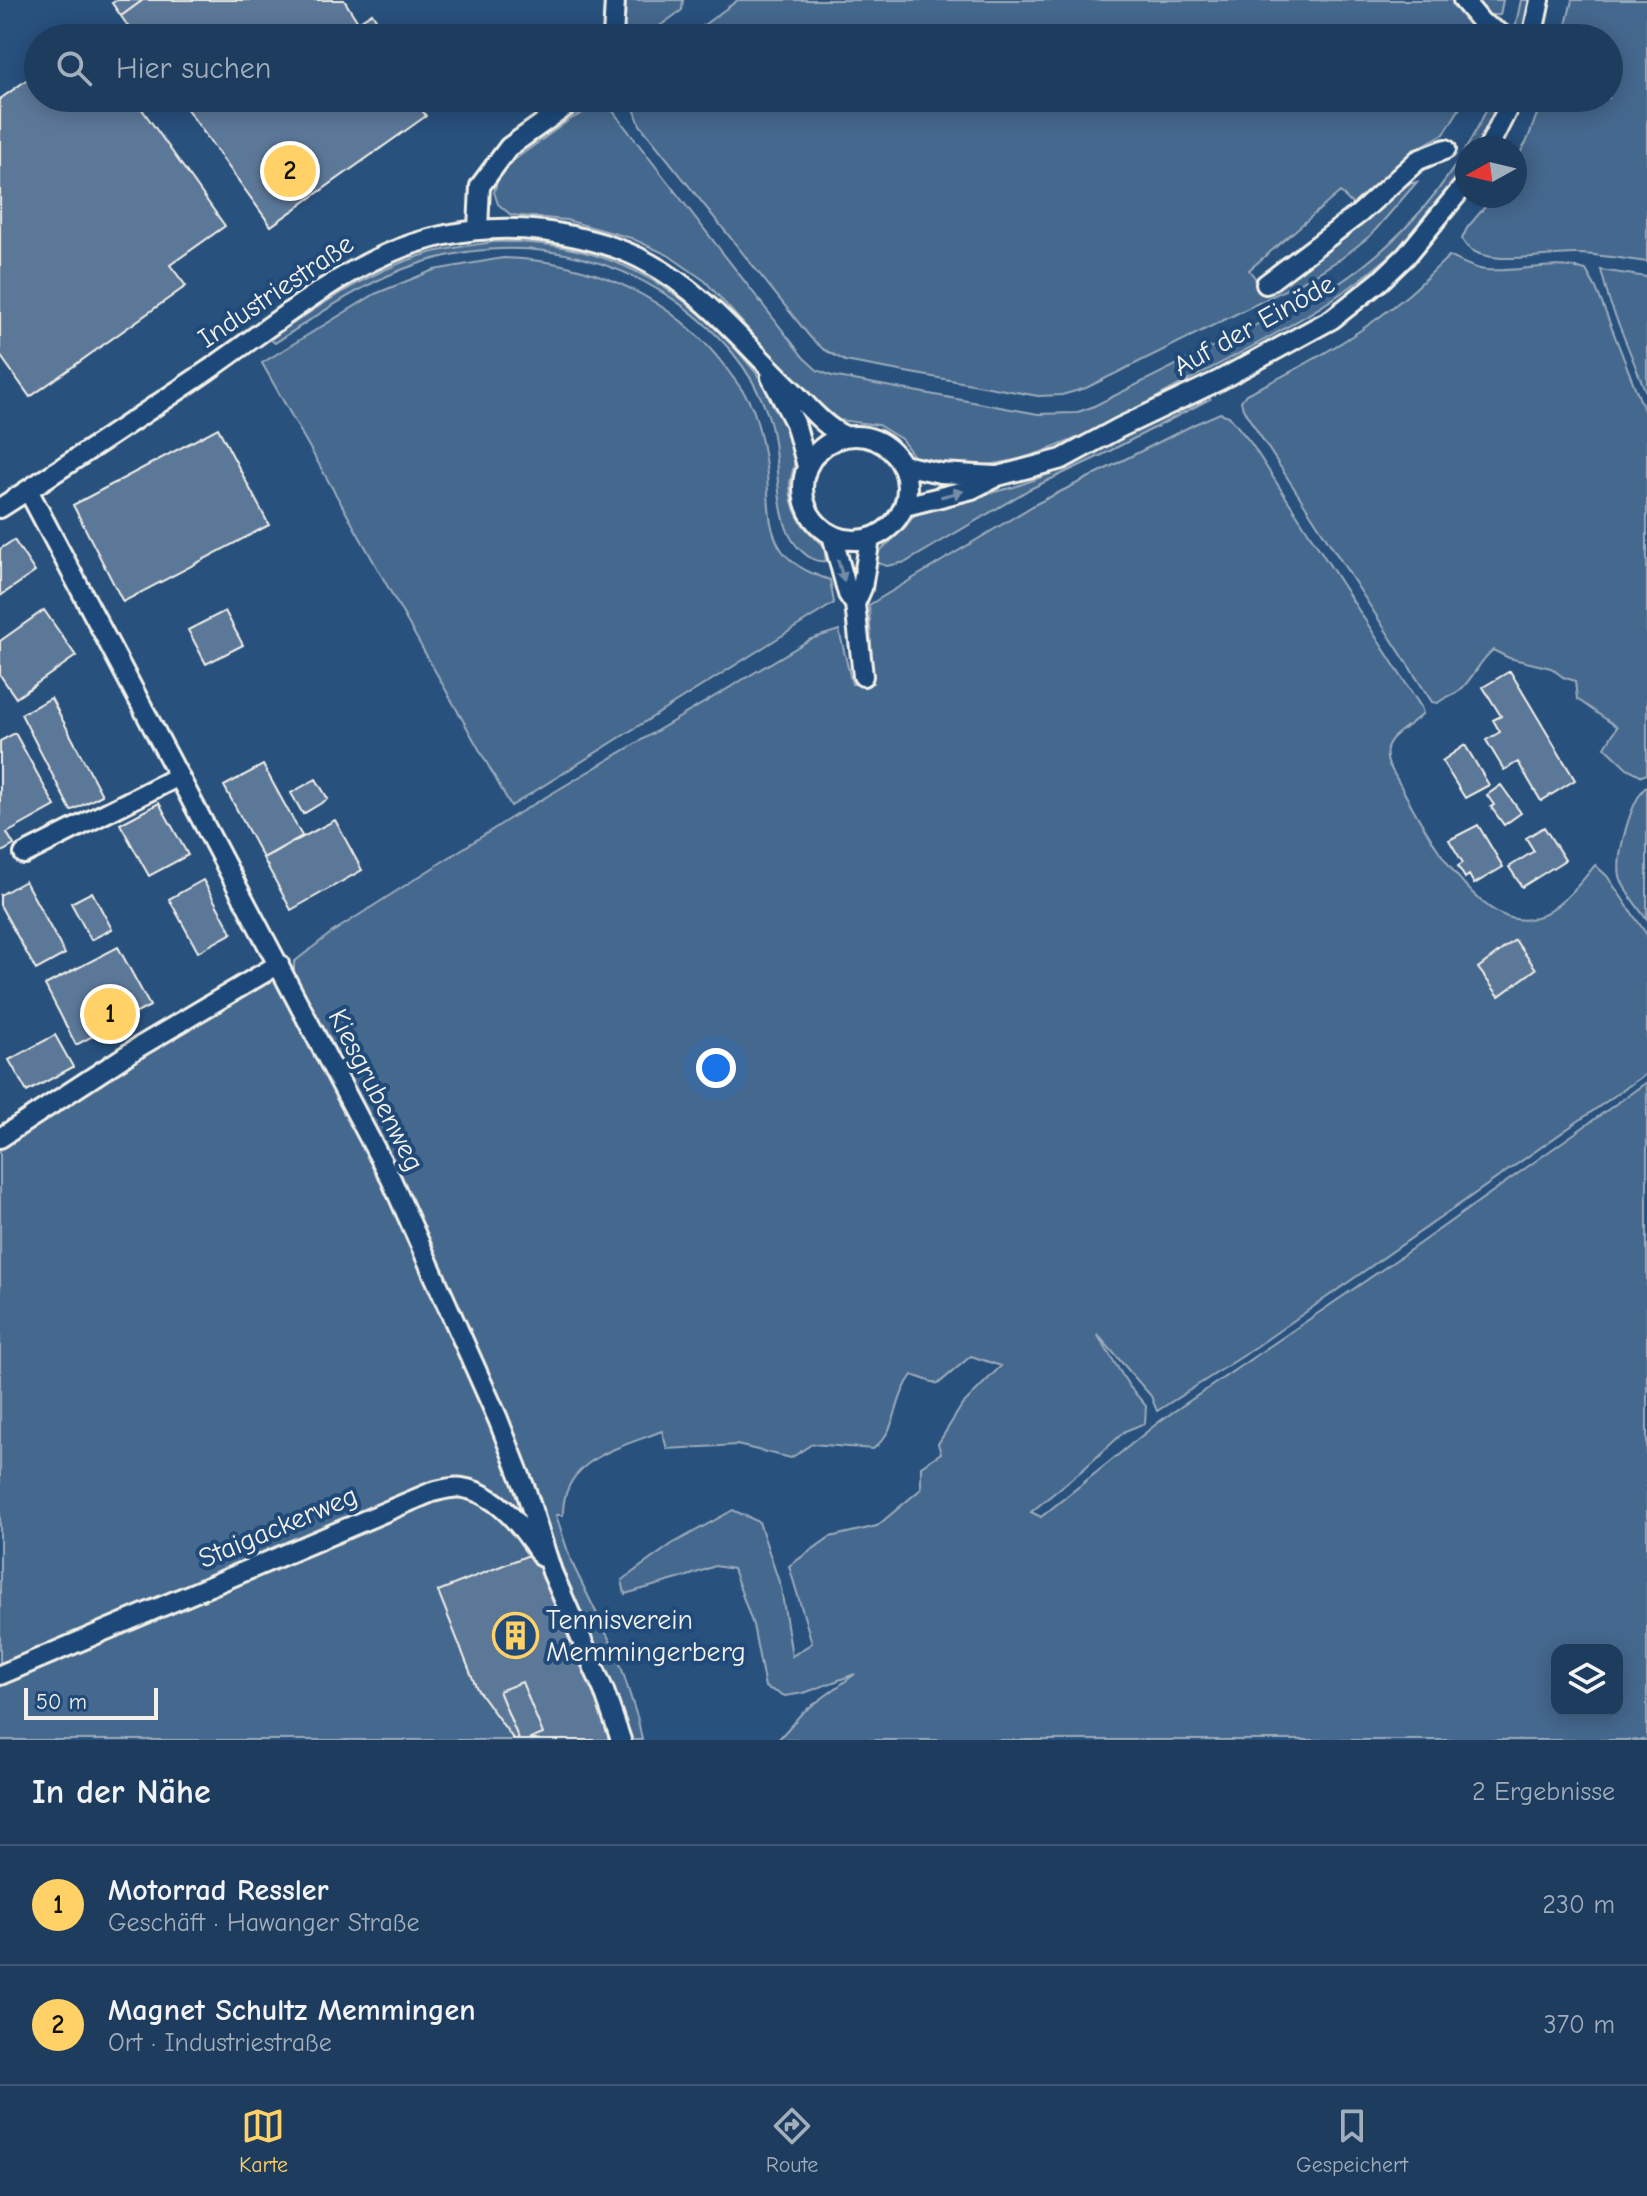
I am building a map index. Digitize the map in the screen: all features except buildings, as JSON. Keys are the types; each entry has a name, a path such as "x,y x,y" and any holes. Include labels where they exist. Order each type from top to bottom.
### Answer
{"street":[{"path":"614,24 615,0"},
{"path":"1463,0 1484,24"},
{"path":"1535,24 1540,0"},
{"path":"478,229 480,186 509,147 558,112"},
{"path":"1494,136 1506,112"},
{"path":"523,113 534,129"},
{"path":"1266,284 1360,213 1418,160 1446,149"},
{"name":"Auf der Einöde","path":"1119,428 1220,380 1332,319 1406,256 1455,197"},
{"name":"Industriestraße","path":"0,508 209,369 343,275 396,248 478,229 508,228 568,235 619,249 645,261 710,306 767,367 833,430 845,436 865,436 883,443 903,465 940,473 998,476"},
{"name":"Industriestraße","path":"767,367 795,423 807,466 803,479 806,506 821,528 832,535 848,594 855,604 863,676"},
{"name":"Industriestraße","path":"905,506 972,489 998,476 1062,459 1119,428"},
{"path":"807,466 827,443 845,436"},
{"path":"832,535 851,540 870,538 891,526 905,506 908,485 903,465"},
{"name":"Kiesgrubenweg","path":"28,490 391,1179 453,1314 526,1491 552,1572 604,1691 621,1740"},
{"path":"855,604 862,588 870,538"},
{"path":"24,854 179,776"},
{"path":"0,1138 139,1047 279,964"},
{"name":"Staigackerweg","path":"0,1675 432,1492 460,1487 486,1495 511,1516 552,1572"}],"shaded area":[{"path":"624,0 683,0 682,10 662,24 623,24"},
{"path":"738,0 1454,0 1474,24 705,24"},
{"path":"1471,0 1503,0 1500,15 1484,12"},
{"path":"1521,0 1530,0 1525,24 1516,24"},
{"path":"1572,0 1647,0 1647,262 1579,254 1498,258 1470,249 1462,239 1484,208 1527,208 1527,141 1538,112 1623,112 1623,24 1566,24"},
{"path":"584,112 614,112 804,358 817,370 832,376 1038,414 1075,413 1092,407 1338,284 1408,225 1455,166 1454,186 1412,235 1383,262 1321,307 1104,425 1041,452 980,465 917,460 901,439 878,425 839,420 801,388 705,281 668,255 631,238 566,220 511,215 498,204 494,192 498,179 514,160 569,120"},
{"path":"635,112 1457,112 1444,134 1416,149 1353,205 1340,192 1249,270 1266,292 1294,275 1400,186 1417,182 1371,235 1342,258 1311,277 1086,388 1062,395 1038,396 845,361 823,349 810,337 640,125"},
{"path":"1485,112 1495,112 1483,136 1472,136"},
{"path":"493,242 568,248 603,258 666,288 722,334 764,382 783,412 795,450 790,484 792,503 804,527 824,546 826,561 808,556 789,535 780,502 772,429 757,390 743,366 699,319 662,292 622,271 580,257 536,250 491,249 445,256 384,277 275,343 270,339 361,281 400,263 429,253"},
{"path":"1449,256 1485,270 1561,266 1586,270 1647,418 1647,774 1642,776 1627,768 1605,747 1617,727 1577,699 1575,681 1551,668 1509,658 1493,650 1460,690 1438,703 1432,702 1243,409 1241,401 1246,394 1351,337 1409,294"},
{"path":"503,258 567,266 627,287 681,321 705,343 753,409 767,475 770,515 778,544 798,566 830,580 834,603 511,806 262,363 375,294 434,270"},
{"path":"1601,270 1647,277 1647,395 1609,300"},
{"path":"1203,396 1210,399 1030,489 906,562 887,566 878,563 875,555 902,531 918,511 1014,487 1066,468"},
{"path":"1220,413 1229,416 1251,443 1421,707 1423,713 1391,740 1388,763 1428,834 1465,886 1486,905 1508,917 1530,919 1558,905 1595,865 1607,876 1647,935 1647,1073 1243,1356 1157,1411 1151,1396 1097,1334 1129,1386 1146,1406 1145,1423 1125,1431 1031,1512 1041,1517 1160,1421 1396,1260 1647,1082 1647,1740 778,1740 802,1713 855,1674 804,1693 785,1696 765,1687 753,1625 733,1569 715,1566 625,1594 622,1580 672,1544 733,1510 759,1522 781,1588 792,1656 812,1643 789,1566 830,1537 877,1526 921,1489 921,1466 941,1453 938,1444 962,1405 1001,1366 971,1356 938,1384 912,1375 887,1433 873,1449 812,1444 791,1458 737,1445 667,1449 662,1431 612,1450 583,1468 565,1496 563,1515 556,1515 571,1561 618,1657 642,1740 630,1740 619,1704 549,1535 294,978 294,962 331,933 509,819 811,639 839,630 852,684 873,683 869,605 1036,504 1195,424"},
{"path":"1647,786 1647,920 1625,887 1619,867 1630,815"},
{"path":"272,980 276,981 372,1155 493,1421 529,1526 472,1483 0,1668 0,1146 155,1046"},
{"path":"442,1494 483,1499 534,1553 517,1740 0,1740 0,1680"}],"place":[{"name":"Magnet Schultz Memmingen","path":"290,171"},
{"name":"Motorrad Ressler","path":"110,1014"},
{"name":"Tennisverein Memmingerberg","path":"515,1636"}]}
